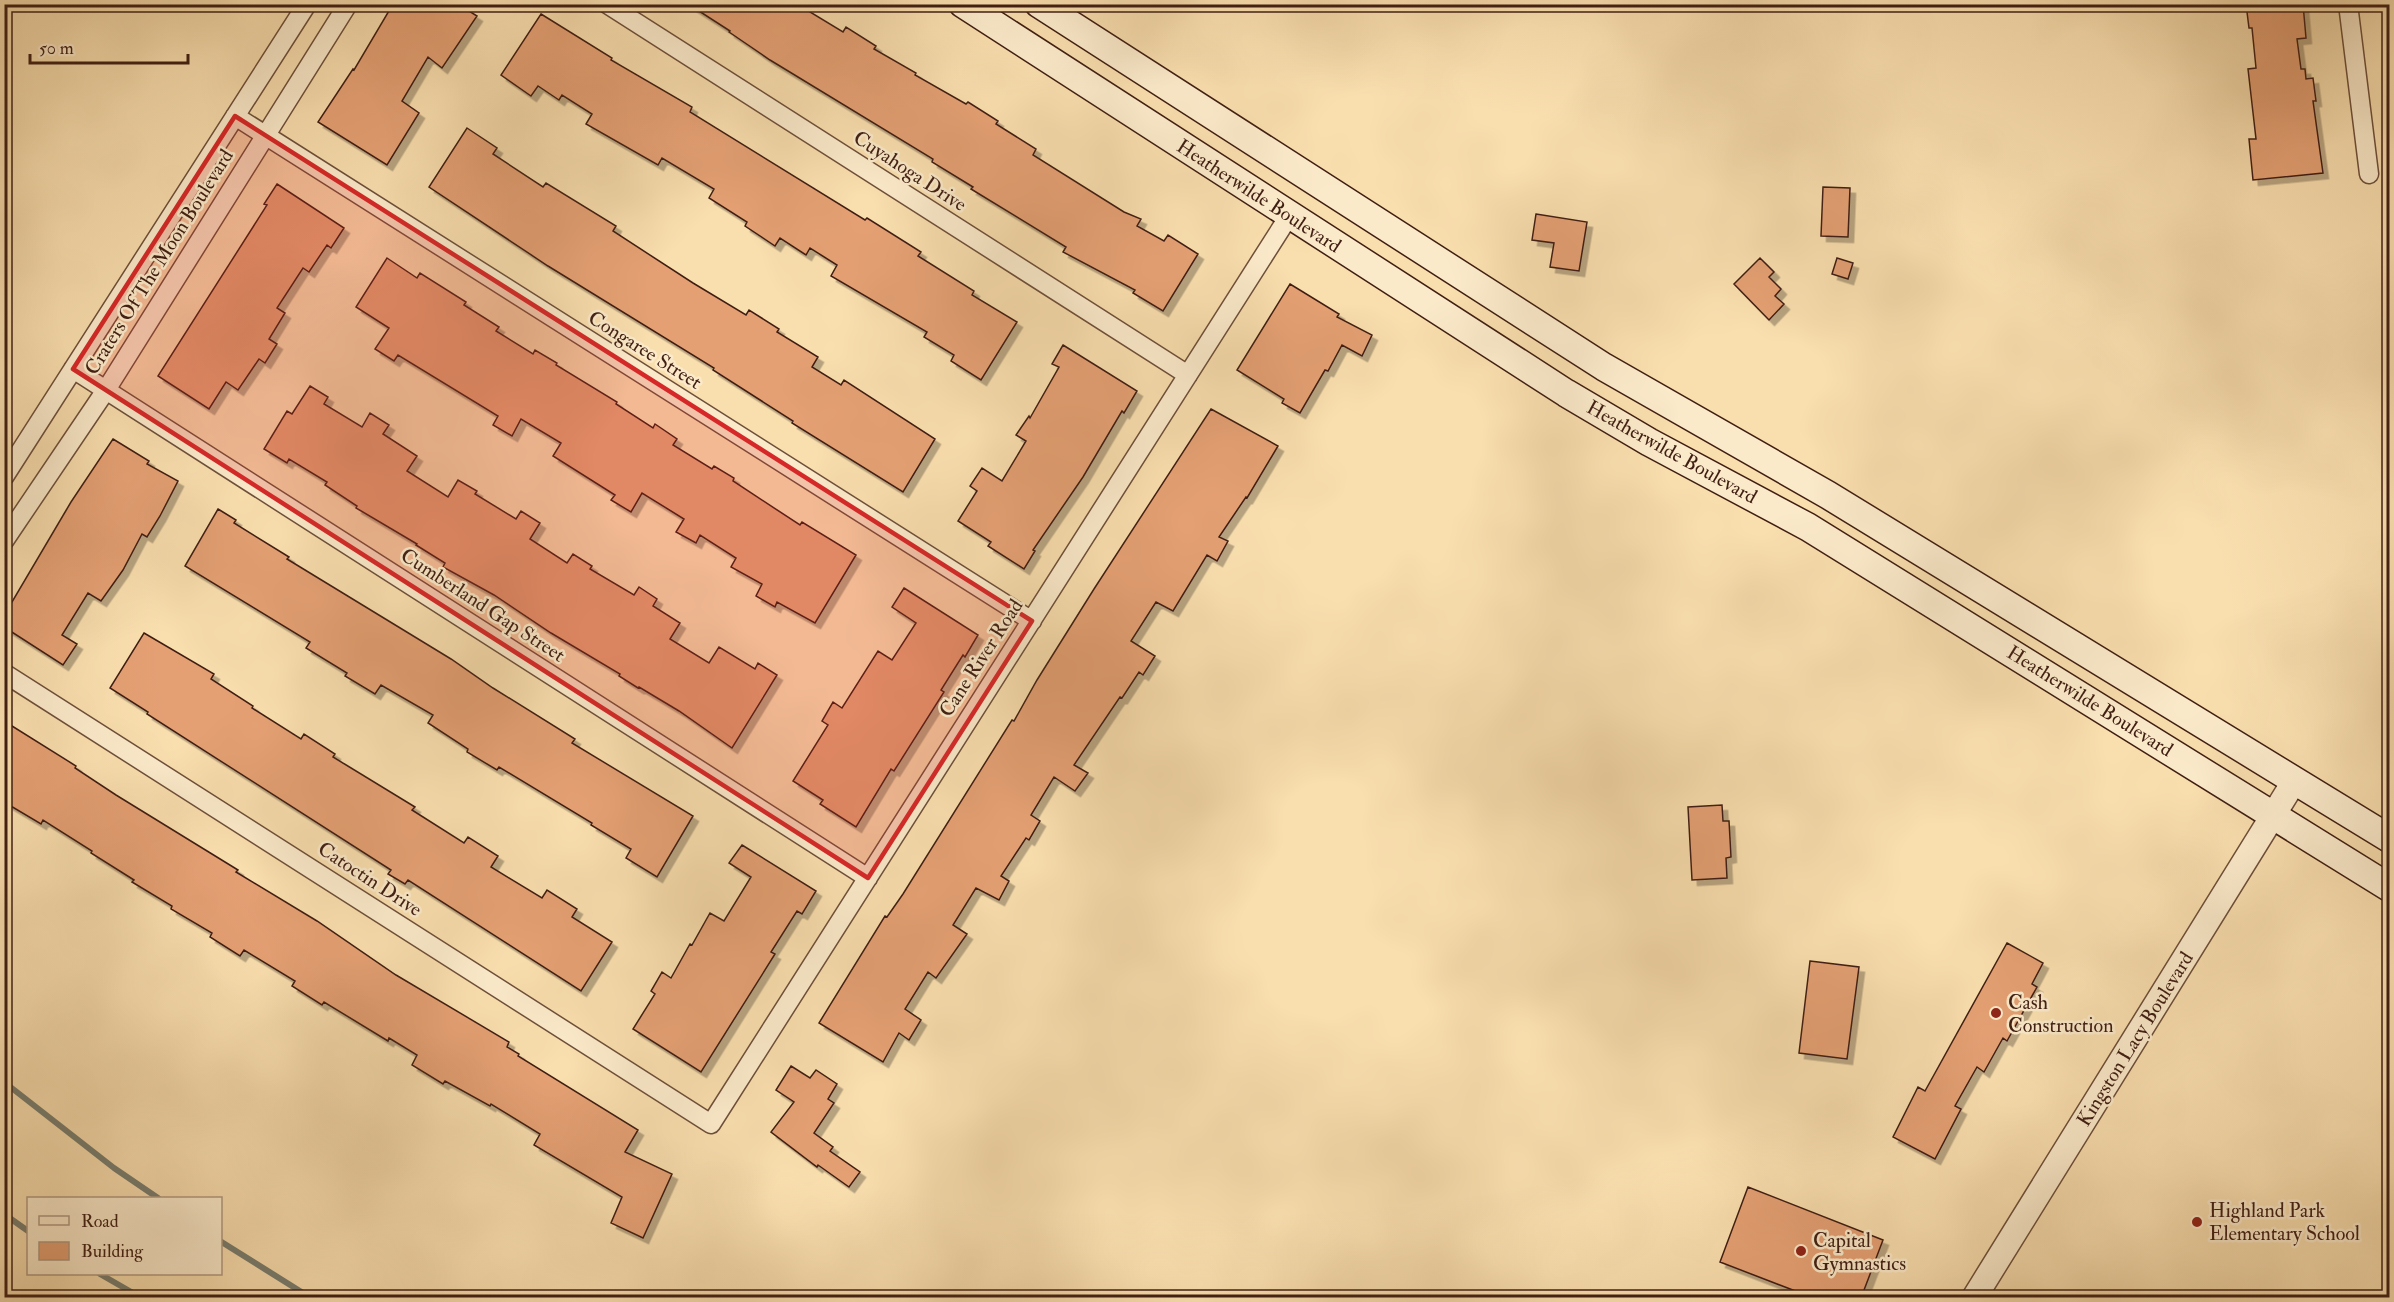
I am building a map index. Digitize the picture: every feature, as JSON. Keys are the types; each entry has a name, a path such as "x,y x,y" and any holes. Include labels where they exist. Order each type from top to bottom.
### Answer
{"main road":[{"name":"Heatherwilde Boulevard","path":"963,4 1566,393 1649,442 1808,527 2390,888"},
{"name":"Heatherwilde Boulevard","path":"1039,4 1604,367 1828,495 2390,839"},
{"path":"1808,527 1828,495"}],"street":[{"name":"Craters Of The Moon Boulevard","path":"4,477 307,4"},
{"name":"Craters Of The Moon Boulevard","path":"4,541 106,390 348,4"},
{"name":"Cuyahoga Drive","path":"607,4 1188,375"},
{"path":"2348,4 2369,174"},
{"name":"Congaree Street","path":"235,116 1032,621"},
{"name":"Cane River Road","path":"711,1124 1289,216"},
{"name":"Cumberland Gap Street","path":"74,369 868,878"},
{"name":"Catoctin Drive","path":"4,673 711,1124"},
{"name":"Kingston Lacy Boulevard","path":"1974,1298 2295,780"}],"highlighted area":[{"path":"235,116 1032,621 868,878 73,369"}],"building":[{"path":"393,4 458,4 477,16 442,68 428,57 402,101 419,113 387,165 318,122 354,70"},
{"path":"688,4 797,4 843,32 846,27 876,46 874,49 916,73 915,75 966,104 968,102 998,121 996,124 1036,149 1033,155 1124,212 1141,219 1137,226 1164,241 1168,235 1198,254 1163,311 1133,293 1135,290 1063,252 1066,247 971,189 973,187 932,162 933,159 770,60"},
{"path":"2246,4 2303,4 2306,38 2297,39 2301,69 2305,69 2306,79 2313,78 2316,101 2313,101 2323,173 2253,180 2249,139 2256,139 2248,69 2256,68 2252,28 2249,28"},
{"path":"541,14 612,58 611,60 692,107 690,112 921,252 918,256 974,291 972,295 1017,322 981,380 951,361 954,355 924,337 927,332 831,276 837,265 810,248 806,255 780,238 775,246 745,226 747,222 709,198 714,189 662,158 658,165 586,124 592,114 562,95 559,100 538,86 531,96 501,75"},
{"path":"467,128 497,148 493,154 543,187 546,183 616,226 613,231 746,315 749,310 779,329 777,332 818,357 812,367 841,385 844,380 935,439 903,492 792,423 793,421 713,370 714,368 548,266 429,187"},
{"path":"277,184 344,228 331,248 327,245 309,272 303,268 277,308 285,313 269,339 277,344 265,363 259,359 238,390 226,382 209,409 158,376 267,205 264,204"},
{"path":"1823,187 1850,188 1848,237 1821,236"},
{"path":"1536,214 1587,222 1579,271 1550,267 1554,243 1532,240"},
{"path":"387,258 417,278 420,273 466,302 464,305 499,327 496,331 533,354 535,350 557,363 556,365 617,402 616,404 653,428 655,424 677,439 673,445 712,469 714,466 734,478 733,481 800,525 802,522 856,555 815,623 777,602 775,607 756,596 762,584 731,567 736,558 700,535 696,543 676,532 684,519 642,493 631,512 611,500 615,495 553,456 561,443 521,419 512,436 493,425 498,416 398,355 394,361 375,349 389,328 356,307"},
{"path":"1760,258 1774,272 1769,277 1781,289 1775,296 1784,304 1769,320 1734,284"},
{"path":"1837,258 1853,263 1848,279 1832,274"},
{"path":"1290,284 1339,314 1337,317 1372,335 1362,356 1342,345 1300,413 1282,403 1284,399 1237,370"},
{"path":"1063,345 1137,391 1124,413 1122,411 1083,477 1033,550 1035,551 1024,569 988,546 991,542 958,521 977,491 970,486 982,468 1002,481 1026,441 1016,435 1029,416 1030,418 1059,367 1052,364"},
{"path":"310,386 328,397 324,404 362,427 370,413 389,425 383,434 417,456 407,471 448,497 458,480 477,491 475,494 516,519 521,511 540,523 530,539 567,563 573,554 592,566 590,569 634,595 639,587 657,599 653,606 680,623 670,639 709,663 719,647 755,669 758,663 777,675 732,748 679,711 638,688 619,676 620,674 551,633 494,595 443,567 445,563 356,508 357,506 325,485 327,482 289,459 287,463 264,449 287,411 292,414"},
{"path":"1211,409 1278,446 1247,498 1219,537 1228,541 1217,561 1207,555 1173,611 1156,602 1131,641 1155,656 1143,675 1139,672 1122,698 1120,697 1074,765 1088,773 1075,791 1054,777 1031,815 1040,821 1029,840 1026,838 1001,876 1009,881 999,900 976,888 953,925 967,934 936,978 928,972 905,1009 921,1020 909,1040 899,1033 883,1062 819,1023 885,916 887,917 903,894 1012,720 1014,721 1094,589"},
{"path":"113,439 149,461 147,464 178,481 147,537 142,534 123,570 101,601 88,593 62,635 77,644 63,665 4,627 4,610 12,602 71,502"},
{"path":"218,509 236,520 234,523 289,557 287,559 451,659 575,739 572,743 693,816 657,877 626,858 631,849 591,825 592,823 499,767 497,770 467,752 468,749 428,723 433,715 381,685 375,694 345,676 347,673 306,648 310,642 185,566"},
{"path":"904,588 978,635 941,690 944,692 894,771 891,769 856,827 820,804 823,800 793,781 828,725 822,721 833,702 842,708 878,651 892,660 916,623 892,607"},
{"path":"144,633 214,674 211,679 253,706 252,708 301,739 304,734 335,754 333,757 415,807 412,810 464,843 468,837 498,856 491,867 542,898 547,890 577,909 572,917 612,942 581,991 408,880 405,884 388,874 391,870 110,688"},
{"path":"4,721 76,766 75,768 116,795 238,870 236,872 317,921 396,975 509,1042 507,1047 519,1054 518,1056 638,1130 625,1152 672,1174 643,1238 611,1223 622,1197 534,1145 540,1134 491,1104 490,1106 445,1081 443,1084 412,1065 417,1055 389,1038 388,1041 324,1002 322,1005 292,986 295,981 244,950 240,956 210,937 212,933 171,909 172,906 132,882 134,880 91,853 92,851 43,820 41,824 4,802"},
{"path":"1722,805 1723,821 1729,821 1731,857 1726,858 1727,878 1692,880 1688,807"},
{"path":"742,845 816,891 802,914 797,911 771,952 775,954 701,1072 633,1029 655,994 651,991 662,972 671,978 710,913 724,921 751,877 729,863"},
{"name":"Cash Construction","path":"2007,943 2043,963 2032,984 2037,987 2007,1041 2003,1038 1984,1072 1977,1067 1955,1106 1961,1109 1935,1159 1893,1137 1918,1087 1925,1091"},
{"path":"1810,961 1859,967 1847,1059 1799,1053"},
{"path":"791,1066 810,1078 816,1070 837,1084 828,1099 834,1103 814,1133 833,1147 830,1151 860,1172 849,1187 818,1165 817,1167 771,1132 794,1102 776,1090"},
{"name":"Capital Gymnastics","path":"1748,1187 1883,1240 1861,1298 1796,1298 1798,1292 1720,1262"}],"waterway":[{"path":"4,1082 114,1168 157,1197"},
{"path":"4,1214 27,1230"},
{"path":"222,1242 311,1298"},
{"path":"102,1275 133,1293 235,1298"}],"place":[{"name":"Cash Construction","path":"1996,1013"},
{"name":"Highland Park Elementary School","path":"2197,1222"},
{"name":"Capital Gymnastics","path":"1801,1251"}]}
